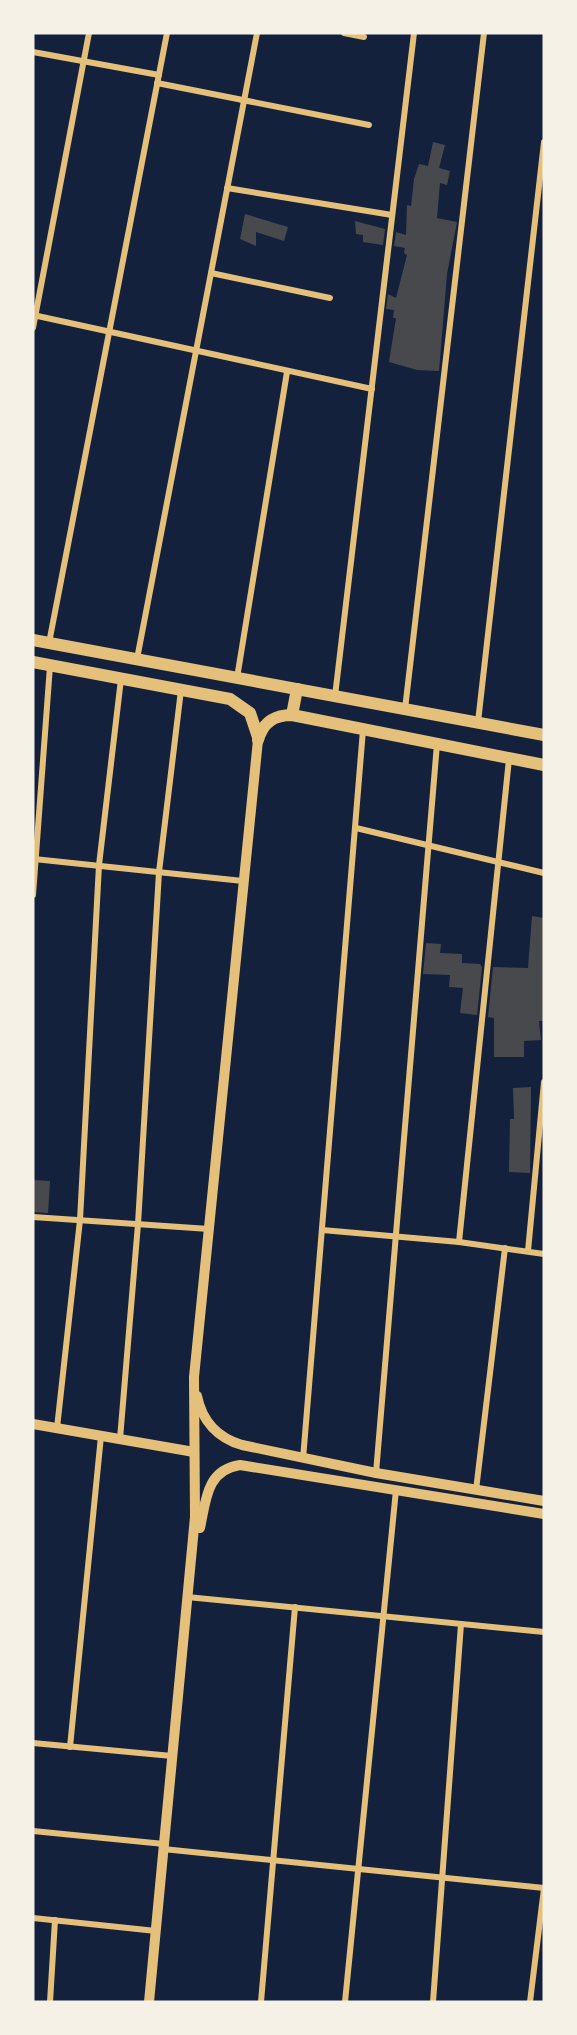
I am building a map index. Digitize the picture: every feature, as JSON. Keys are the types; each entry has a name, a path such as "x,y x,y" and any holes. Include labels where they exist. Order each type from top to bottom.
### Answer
{"main road":[{"path":"33,640 544,735"},
{"path":"33,662 238,703 253,719 258,740"},
{"path":"292,715 297,689"},
{"path":"258,740 270,720 292,715 544,765"}],"street":[{"path":"33,328 89,33"},
{"path":"49,643 167,33"},
{"path":"136,659 257,33"},
{"path":"344,33 364,37"},
{"path":"335,696 414,33"},
{"path":"405,709 484,33"},
{"path":"33,52 159,75"},
{"path":"158,83 369,125"},
{"path":"477,723 544,142"},
{"path":"227,188 392,215"},
{"path":"211,273 330,298"},
{"path":"34,315 288,372 372,388"},
{"path":"237,678 288,372"},
{"path":"33,895 50,665"},
{"path":"57,1428 80,1220 99,865 121,678"},
{"path":"120,1440 138,1224 159,872 181,690"},
{"path":"303,1459 363,730"},
{"path":"149,2002 196,1497 194,1377 258,740"},
{"path":"376,1473 437,744"},
{"path":"459,1242 510,759"},
{"path":"356,828 544,873"},
{"path":"34,859 243,881"},
{"path":"528,1251 544,1082"},
{"path":"33,1217 209,1229"},
{"path":"322,1230 459,1242 544,1254"},
{"path":"476,1490 505,1248"},
{"path":"194,1377 204,1417 223,1437 242,1446 376,1473 544,1501"},
{"path":"33,1424 194,1452"},
{"path":"70,1747 101,1436"},
{"path":"191,1550 199,1533 209,1486 218,1474 232,1466 240,1465 544,1514"},
{"path":"345,2002 396,1490"},
{"path":"187,1597 544,1632"},
{"path":"261,2002 295,1607"},
{"path":"433,2002 461,1624"},
{"path":"33,1743 172,1756"},
{"path":"33,1831 544,1888 530,2002"},
{"path":"33,1918 156,1931"},
{"path":"50,2002 55,1920"},
{"path":"536,1949 544,1950"}],"building":[{"path":"433,142 445,145 439,168 450,171 447,185 440,183 437,218 457,222 447,274 439,371 417,370 389,362 396,318 393,318 394,310 386,309 388,294 396,298 407,255 404,253 405,248 394,246 396,232 406,235 407,205 411,206 414,179 419,164 428,166"},
{"path":"245,214 288,227 284,241 256,232 256,246 240,239"},
{"path":"355,221 385,229 383,245 363,242 363,235 356,234"},
{"path":"532,916 544,918 544,1021 539,1021 541,1040 524,1041 524,1057 494,1057 494,1018 488,1017 493,967 528,968"},
{"path":"426,943 441,944 440,953 462,954 462,963 480,964 482,967 477,1015 460,1013 463,988 449,987 450,975 423,974"},
{"path":"531,1087 530,1173 509,1172 510,1119 514,1119 513,1088"},
{"path":"33,1180 50,1181 48,1213 33,1212"}]}
